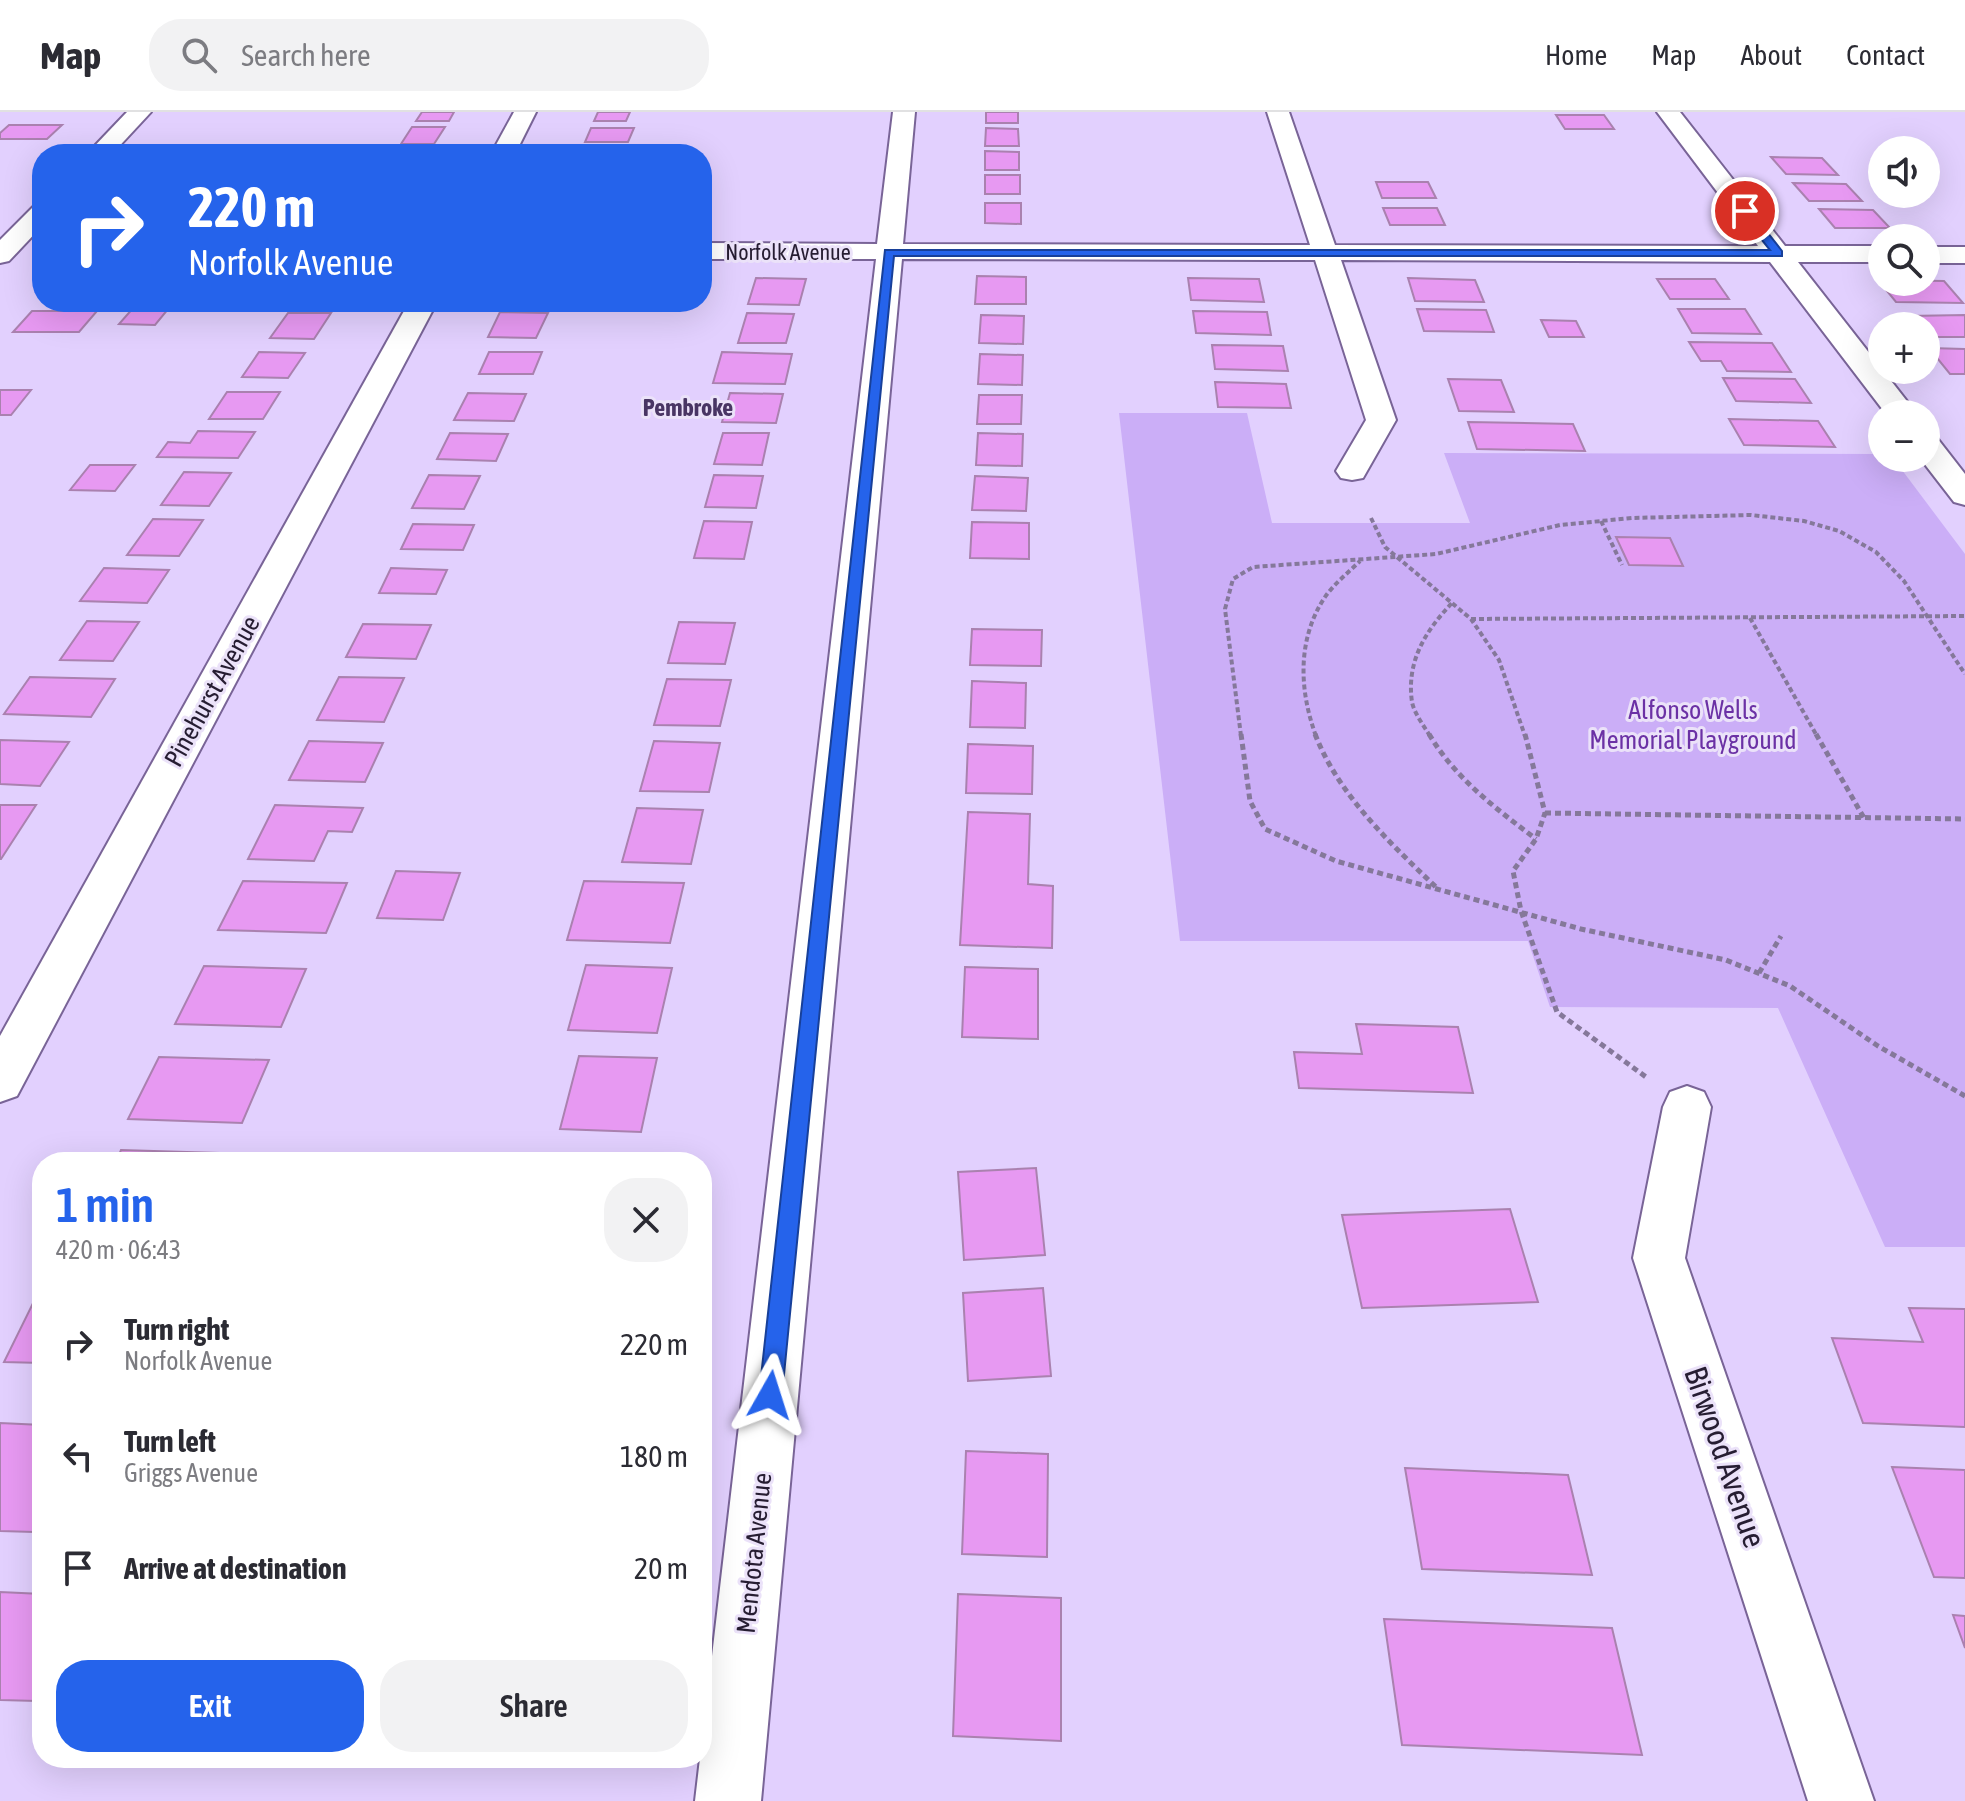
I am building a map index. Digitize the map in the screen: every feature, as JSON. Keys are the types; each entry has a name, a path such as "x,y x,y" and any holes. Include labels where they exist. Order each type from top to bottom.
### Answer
{"street":[{"path":"109,144 140,112"},
{"path":"508,144 525,112"},
{"name":"Mendota Avenue","path":"728,1801 904,112"},
{"path":"1278,112 1381,420 1352,471"},
{"path":"1668,112 1891,400"},
{"path":"2,251 32,222"},
{"path":"2,251 32,249"},
{"name":"Norfolk Avenue","path":"712,251 1868,254"},
{"path":"1940,255 1965,255"},
{"name":"Pinehurst Avenue","path":"0,1081 418,312"},
{"path":"1940,463 1965,495"},
{"name":"Birwood Avenue","path":"1687,1107 1659,1258 1841,1801"}],"path":[{"path":"1965,674 1904,581 1876,552 1839,531 1816,524 1751,515 1560,525 1436,554 1253,567 1233,579 1225,609 1250,801 1265,829 1336,861 1581,929 1726,960 1790,986 1878,1046 1965,1096"},
{"path":"1371,518 1385,547 1471,619 1499,660 1533,757 1545,813 1536,839 1513,871 1521,911 1557,1012 1687,1107"},
{"path":"1601,521 1622,565"},
{"path":"1360,561 1325,597 1303,648 1305,707 1325,759 1383,837 1439,890"},
{"path":"1453,602 1432,624 1413,660 1412,705 1444,760 1490,805 1536,839"},
{"path":"1471,619 1965,616"},
{"path":"1750,617 1864,818"},
{"path":"1545,813 1965,819"},
{"path":"1759,973 1781,936"}],"green space":[{"name":"Alfonso Wells Memorial Playground","path":"1119,413 1247,413 1272,523 1470,523 1444,453 1868,454 1868,472 1904,472 1965,554 1965,1247 1885,1247 1778,1008 1550,1007 1528,941 1180,941"}],"building":[{"path":"422,112 454,112 449,121 416,121"},
{"path":"598,112 630,112 626,121 594,121"},
{"path":"986,112 1018,112 1018,123 986,123"},
{"path":"1556,115 1604,115 1614,129 1565,129"},
{"path":"9,125 62,125 47,139 0,139 0,133"},
{"path":"412,127 445,127 434,144 401,144"},
{"path":"591,128 634,128 628,142 585,142"},
{"path":"986,128 1018,129 1019,146 985,146"},
{"path":"985,151 1019,152 1019,170 985,170"},
{"path":"1771,157 1822,158 1838,175 1786,174"},
{"path":"985,175 1020,175 1020,194 985,194"},
{"path":"1376,182 1428,182 1436,198 1382,198"},
{"path":"1793,183 1846,184 1862,201 1809,201"},
{"path":"985,203 1021,203 1021,224 985,223"},
{"path":"1383,208 1437,208 1445,225 1390,225"},
{"path":"1819,209 1873,210 1886,224 1868,224 1868,228 1835,228"},
{"path":"977,276 1026,277 1026,304 975,304"},
{"path":"756,278 806,279 799,305 748,304"},
{"path":"1188,278 1259,279 1264,302 1191,300"},
{"path":"1408,278 1475,280 1484,302 1415,301"},
{"path":"1657,279 1715,279 1729,299 1670,299"},
{"path":"1940,281 1944,281 1963,303 1896,302 1891,296 1940,296"},
{"path":"1417,309 1486,310 1494,332 1424,331"},
{"path":"1678,309 1745,309 1761,334 1692,333"},
{"path":"32,311 96,312 79,332 13,332"},
{"path":"1193,311 1267,312 1271,335 1196,333"},
{"path":"130,312 166,312 155,325 119,324"},
{"path":"500,312 548,313 536,338 488,337"},
{"path":"288,313 331,313 314,339 270,338"},
{"path":"747,313 794,314 786,343 738,343"},
{"path":"981,315 1024,316 1023,344 979,343"},
{"path":"1940,315 1965,315 1965,337 1940,337"},
{"path":"1541,320 1576,321 1584,337 1549,337"},
{"path":"1689,342 1772,343 1791,372 1727,371 1721,361 1701,361"},
{"path":"1212,345 1283,346 1288,371 1215,369"},
{"path":"1940,348 1965,349 1965,374 1950,374 1940,362"},
{"path":"259,352 305,353 288,378 242,377"},
{"path":"489,352 542,352 533,374 479,374"},
{"path":"722,352 792,354 785,384 713,383"},
{"path":"980,354 1023,355 1022,385 978,384"},
{"path":"1723,378 1795,379 1811,403 1736,401"},
{"path":"1448,379 1501,380 1514,412 1459,411"},
{"path":"1215,382 1286,384 1291,408 1218,407"},
{"path":"0,390 31,390 11,415 0,415"},
{"path":"227,392 280,392 263,419 209,419"},
{"path":"468,393 526,394 514,421 454,420"},
{"path":"730,393 783,394 776,423 722,422"},
{"path":"979,395 1022,395 1021,424 977,424"},
{"path":"1729,419 1818,421 1835,447 1744,445"},
{"path":"1468,422 1573,424 1585,451 1477,449"},
{"path":"198,431 255,432 238,458 157,457 168,442 190,443"},
{"path":"450,433 508,434 496,461 437,459"},
{"path":"723,433 769,433 762,465 714,464"},
{"path":"978,433 1023,434 1022,466 976,465"},
{"path":"90,465 135,465 115,491 70,490"},
{"path":"184,472 231,473 209,506 161,505"},
{"path":"429,475 480,476 464,509 412,508"},
{"path":"714,475 763,476 756,508 705,507"},
{"path":"975,476 1028,478 1026,511 972,510"},
{"path":"153,519 203,520 179,556 127,555"},
{"path":"704,521 752,522 744,559 694,558"},
{"path":"972,522 1029,523 1029,559 970,558"},
{"path":"413,524 474,525 463,550 401,549"},
{"path":"1616,537 1670,538 1683,566 1629,565"},
{"path":"104,568 169,570 147,603 80,601"},
{"path":"391,568 447,570 436,594 379,593"},
{"path":"87,621 139,622 113,661 60,660"},
{"path":"679,622 735,623 725,664 668,663"},
{"path":"363,624 431,625 416,659 346,657"},
{"path":"972,629 1042,630 1041,666 970,665"},
{"path":"30,677 115,679 91,717 4,714"},
{"path":"339,677 404,678 384,722 317,720"},
{"path":"667,679 731,680 720,726 654,725"},
{"path":"972,681 1026,683 1025,728 970,727"},
{"path":"0,740 69,742 40,786 0,784"},
{"path":"309,741 383,743 365,782 289,780"},
{"path":"654,741 720,743 709,792 640,791"},
{"path":"968,744 1033,746 1032,794 966,793"},
{"path":"0,805 36,805 1,859 0,859"},
{"path":"275,805 363,808 352,832 328,831 314,861 248,859"},
{"path":"637,808 703,810 691,864 622,862"},
{"path":"968,812 1030,814 1028,884 1053,886 1052,948 960,945"},
{"path":"396,871 460,873 443,920 377,918"},
{"path":"243,881 347,883 326,933 218,930"},
{"path":"584,881 684,883 670,943 567,940"},
{"path":"586,965 672,968 657,1033 568,1030"},
{"path":"204,966 306,969 281,1027 175,1024"},
{"path":"965,967 1038,969 1038,1039 962,1037"},
{"path":"1356,1024 1458,1027 1473,1093 1299,1088 1294,1052 1362,1054"},
{"path":"579,1056 657,1058 641,1132 560,1129"},
{"path":"159,1057 269,1060 242,1123 128,1119"},
{"path":"121,1150 186,1152 120,1152"},
{"path":"1036,1168 1045,1255 964,1260 958,1172"},
{"path":"1510,1209 1538,1302 1362,1308 1342,1215"},
{"path":"1043,1288 1051,1376 968,1381 963,1293"},
{"path":"32,1305 32,1363 4,1362"},
{"path":"1909,1308 1965,1309 1965,1427 1863,1423 1832,1338 1923,1342"},
{"path":"0,1423 32,1425 32,1532 0,1531"},
{"path":"966,1451 1048,1454 1047,1557 962,1554"},
{"path":"1892,1467 1965,1470 1965,1578 1934,1577"},
{"path":"1405,1468 1568,1475 1592,1575 1422,1569"},
{"path":"0,1592 32,1594 32,1701 0,1700"},
{"path":"958,1594 1061,1598 1061,1741 953,1736"},
{"path":"1953,1615 1965,1616 1965,1648"},
{"path":"1384,1619 1612,1628 1642,1755 1402,1745"}],"district":[{"name":"Pembroke","path":"688,408"}],"route":[{"path":"770,1395 889,253 1778,253 1745,211"}]}
